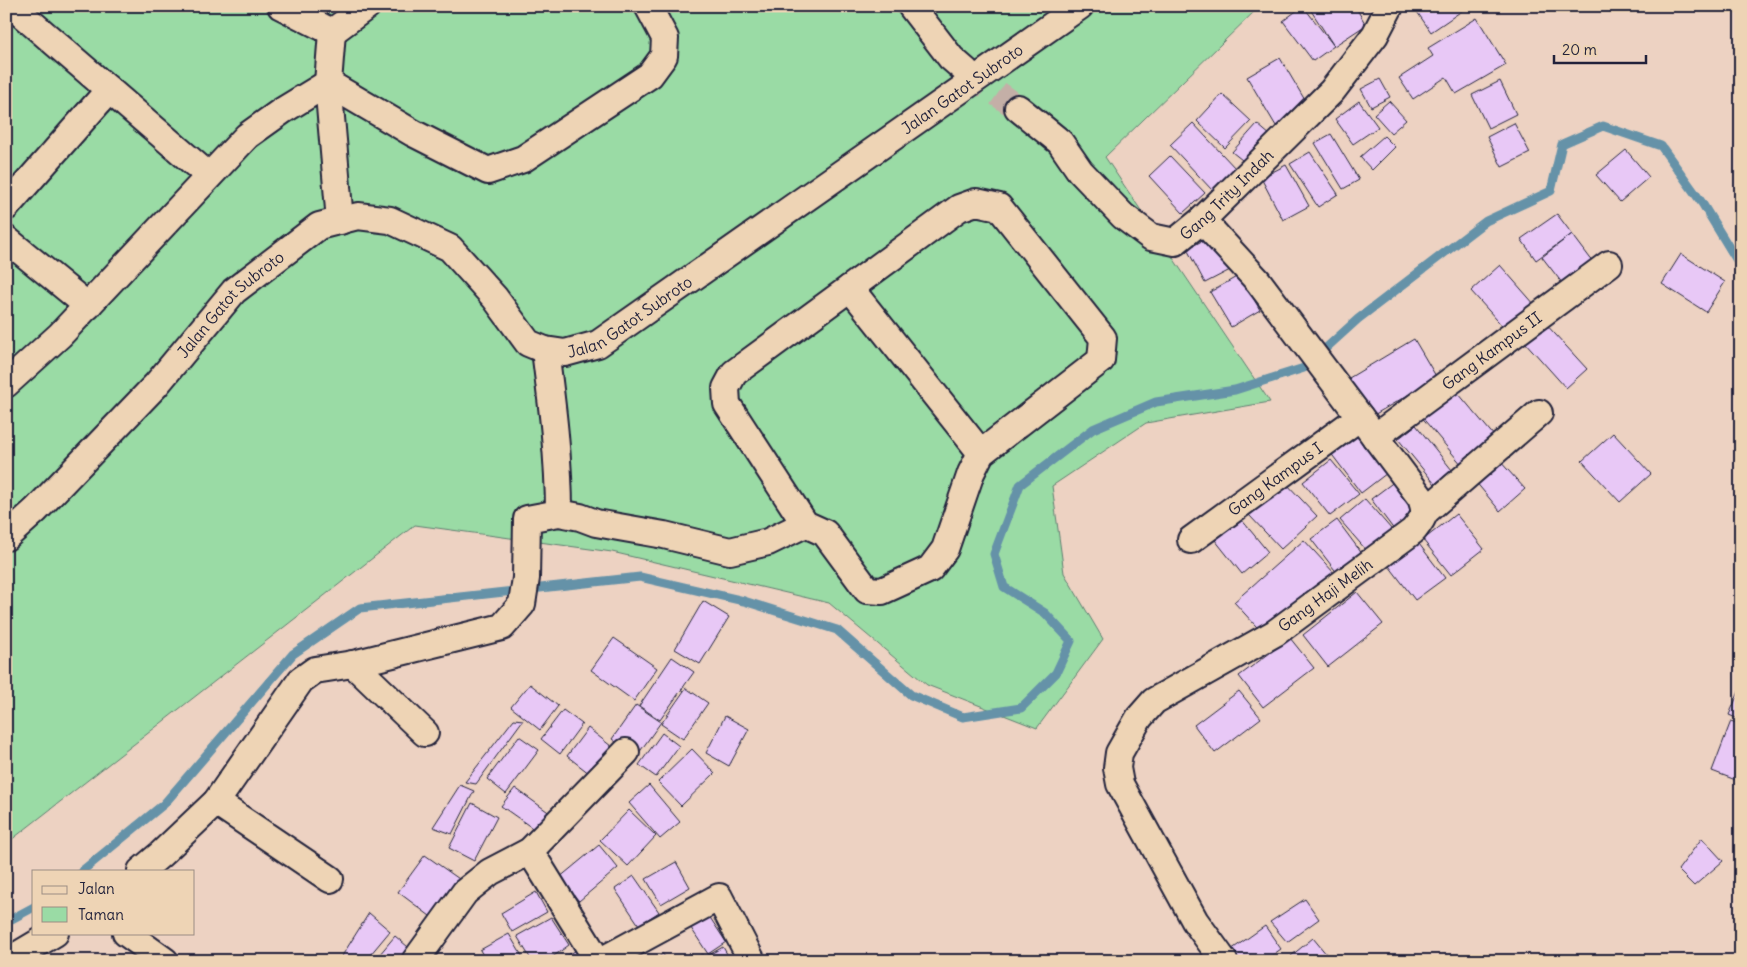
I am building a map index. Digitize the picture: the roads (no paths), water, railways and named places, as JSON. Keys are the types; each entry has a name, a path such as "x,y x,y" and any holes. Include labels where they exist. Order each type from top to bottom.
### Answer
{"street":[{"path":"12,6 209,176"},
{"path":"281,6 332,32"},
{"path":"340,221 328,82 332,32 367,6"},
{"path":"328,82 413,134 488,171 524,159 650,75 664,56 665,38 648,6"},
{"path":"911,6 950,58 966,71"},
{"name":"Jalan Gatot Subroto","path":"6,537 36,510 156,385 234,291 319,226 358,216 390,220 450,248 495,298 528,343 544,350 565,353 598,344 1080,6"},
{"name":"Gang Trity Indah","path":"1018,108 1060,142 1080,170 1123,216 1150,237 1175,242 1202,220 1332,90 1375,35 1390,6"},
{"path":"6,384 60,335 247,136 282,110 328,82"},
{"path":"6,207 109,90"},
{"path":"976,202 999,207 1103,338 1101,360 981,453 971,473 945,549 930,569 882,591 867,590 825,534 805,524 727,404 726,388 734,373 850,288 959,208 976,202"},
{"path":"1202,220 1258,281 1421,498 1426,510 1539,412"},
{"path":"6,239 88,306"},
{"name":"Gang Kampus II","path":"1368,427 1610,264"},
{"path":"850,288 981,453"},
{"path":"544,350 559,476 559,513"},
{"name":"Gang Kampus I","path":"1190,540 1368,427"},
{"name":"Gang Haji Melih","path":"1224,961 1195,921 1120,784 1117,768 1120,753 1139,718 1154,701 1275,633 1414,531 1426,510"},
{"path":"142,870 216,802 301,680 315,670 353,664 502,627 522,604 526,578 527,519 559,513 580,517 596,523 664,535 730,551 768,542 805,524"},
{"path":"353,664 425,733"},
{"path":"415,961 465,892 490,872 530,851 626,752"},
{"path":"216,802 330,878"},
{"path":"530,851 600,961 719,897 752,961"},
{"path":"8,961 53,934"},
{"path":"127,934 165,961"}],"waterway":[{"path":"83,870 164,804 293,654 360,608 640,577 744,601 837,630 911,695 963,717 1021,708 1056,673 1071,641 1045,613 1004,587 994,554 1020,485 1093,429 1156,402 1235,390 1304,368 1358,319 1486,221 1551,191 1562,144 1603,126 1661,146 1702,203 1741,267"},
{"path":"6,922 32,908"}],"tunnel":[{"path":"966,71 1018,108"}]}
